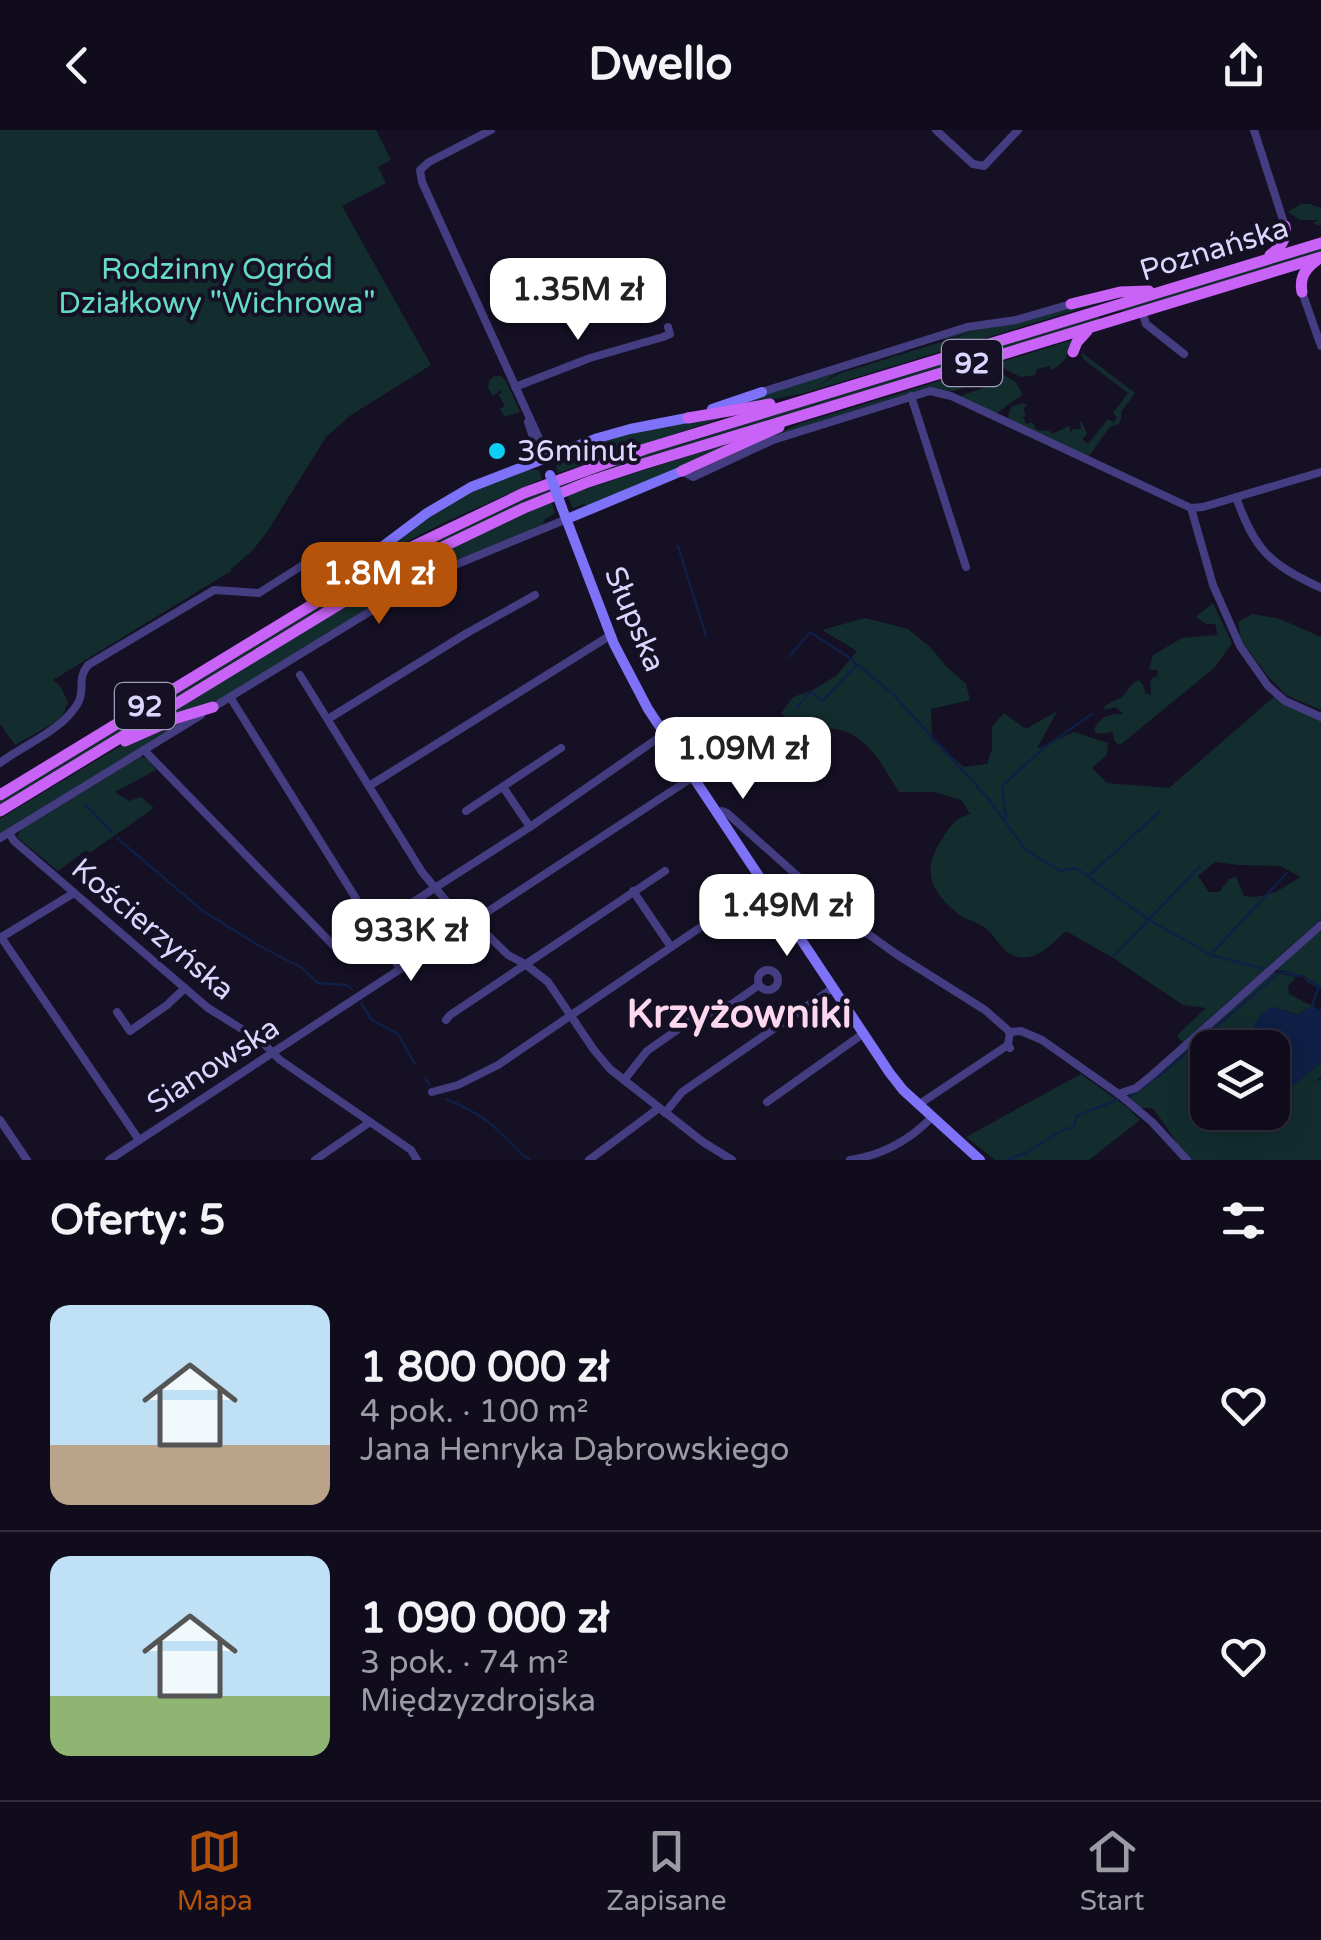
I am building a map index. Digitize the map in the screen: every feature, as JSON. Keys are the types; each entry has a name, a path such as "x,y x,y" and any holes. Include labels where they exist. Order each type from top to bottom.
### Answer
{"main road":[{"path":"1285,226 1307,242 1321,243"},
{"path":"1254,264 1280,247 1285,226"},
{"name":"Poznańska","path":"814,398 1321,243"},
{"path":"1302,292 1304,273 1321,258"},
{"name":"Poznańska","path":"1142,312 1321,258"},
{"path":"1268,274 1287,278 1302,292"},
{"path":"1071,304 1124,292 1164,291"},
{"name":"92","path":"0,811 368,585 440,546 524,508 600,478 1142,312"},
{"path":"1073,352 1080,338 1094,326"},
{"path":"976,362 994,368"},
{"path":"688,418 814,398"},
{"name":"92","path":"0,795 410,547 535,488 622,456 814,398"},
{"path":"682,471 801,416"},
{"path":"291,616 334,582"},
{"path":"84,759 177,718 214,707"}],"street":[{"path":"491,130 420,170 422,182 516,387 543,458"},
{"path":"936,130 973,164 984,166 1018,130"},
{"path":"1254,130 1285,226"},
{"path":"1302,292 1321,346"},
{"path":"0,763 58,727 73,711 82,694 80,679 90,664 214,590 259,593 316,556 334,582 434,508 471,487 543,458 623,430 688,418 974,325 1016,320 1071,304"},
{"path":"1142,312 1146,324 1184,354"},
{"path":"516,387 590,358 664,337 670,334 668,326"},
{"path":"0,838 428,576 565,513 682,471 693,477 773,440 911,396 930,391 948,395 1191,508 1321,472"},
{"path":"911,396 966,567"},
{"name":"Słupska","path":"543,458 611,635 664,734 902,1090 980,1160"},
{"path":"1236,497 1254,539 1272,561 1321,588"},
{"path":"1191,508 1217,596 1240,646 1268,686 1285,700 1321,718"},
{"path":"328,719 535,595"},
{"path":"369,786 611,635"},
{"path":"300,675 422,872 436,888 508,955 548,982 594,1050 624,1080 717,1153 732,1160"},
{"path":"230,696 400,969"},
{"path":"144,750 334,946 436,888 664,734"},
{"path":"466,811 561,748"},
{"name":"Sianowska","path":"112,1159 692,777"},
{"path":"503,787 530,827"},
{"path":"716,813 727,813 869,935 986,1010 1009,1042"},
{"name":"Kościerzyńska","path":"9,833 208,1008 261,1041 272,1053 411,1150 416,1160"},
{"path":"446,1020 665,870"},
{"path":"432,1092 458,1085 491,1068 764,884"},
{"path":"633,891 671,948"},
{"path":"74,893 0,938 139,1140"},
{"path":"1118,1094 1136,1088 1152,1075 1321,924"},
{"path":"624,1080 647,1051 690,1022 732,1004 759,985"},
{"path":"117,1012 130,1031 167,1006 185,988"},
{"path":"589,1160 833,988"},
{"path":"918,1105 1021,1031 1042,1040 1118,1094 1152,1122 1187,1160"},
{"path":"767,1102 864,1034"},
{"path":"850,1160 867,1158 906,1141 932,1117"},
{"path":"0,1120 27,1160"},
{"path":"315,1160 370,1122"}],"green space":[{"name":"Rodzinny Ogród Działkowy \"Wichrowa\"","path":"0,130 376,130 391,160 378,167 386,183 342,206 431,365 351,415 326,437 267,532 231,571 53,680 68,702 61,719 15,745 0,724"},
{"path":"1301,204 1321,208 1321,226 1313,223 1319,220 1300,220 1288,212"},
{"path":"1321,247 1321,253 1125,313 1121,310 1123,307"},
{"path":"1116,298 805,393 744,401 903,349 904,352 838,372 816,387 838,374 983,329 943,340 942,337 1085,301"},
{"path":"1098,315 1100,321 494,517 371,578 0,806 0,799 330,596 434,539 569,479 624,460"},
{"path":"1075,339 1059,365 1050,370 1050,366 1037,369 1035,375 1021,377 995,364"},
{"path":"1081,352 1135,393 1121,412 1119,424 1110,427 1088,457 1010,421 1008,416 1012,406 1024,403 1026,424 1032,422 1037,430 1052,434 1069,426 1071,433 1081,429 1082,422 1087,434 1082,439 1088,444 1108,419 1114,422 1117,417 1113,413 1128,393 1083,359"},
{"path":"988,370 984,379 954,391 923,389 772,438 697,471 700,466 802,423 969,372"},
{"path":"997,372 1015,381 1021,397 995,414 959,397 987,386"},
{"path":"494,376 506,381 520,412 505,417 500,409 505,406 498,394 501,390 493,396 488,388"},
{"path":"731,415 558,473 556,465 562,455 626,433"},
{"path":"769,430 587,506 573,508 567,495"},
{"path":"528,467 539,470 542,479 441,524 351,575 447,503"},
{"path":"551,501 555,513 543,525 433,569 220,699 166,717 383,581"},
{"path":"1213,603 1232,643 1214,668 1120,745 1112,731 1096,733 1094,729 1103,719 1124,714 1115,707 1104,707 1121,698 1136,682 1139,680 1145,693 1151,695 1150,683 1158,676 1157,670 1149,670 1153,655 1182,638 1218,635 1215,624 1206,624 1196,617"},
{"path":"1252,614 1280,619 1321,637 1321,710 1286,695 1241,640 1238,622"},
{"path":"865,618 908,629 966,684 970,700 931,709 932,740 964,767 987,764 992,727 1004,713 1026,729 1057,711 1037,749 1074,732 1108,743 1107,755 1092,768 1107,783 1169,788 1275,696 1321,719 1321,919 1196,1030 1190,1030 1184,1041 1177,1035 1206,1008 1183,1005 1066,931 1033,956 1010,954 986,929 947,904 932,879 932,860 942,839 957,820 970,814 961,800 934,792 899,792 877,758 856,737 838,729 799,725 781,713 793,697 836,676 857,651 822,630","holes":["1215,862 1281,866 1300,877 1273,893 1252,897 1244,896 1236,877 1229,879 1219,892 1209,892 1198,876"]},
{"path":"189,717 0,834 0,819 11,812 117,748"},
{"path":"140,757 148,759 156,770 115,792 129,801 141,797 154,808 91,852 85,851 58,871 17,837 21,830"},
{"path":"1321,928 1321,989 1307,982 1305,976 1275,969"},
{"path":"1271,972 1296,977 1288,986 1289,994 1312,1006 1298,1015 1274,1007 1256,1030 1205,1030"},
{"path":"1190,1043 1190,1130 1290,1130 1290,1088 1321,1062 1321,1076 1315,1082 1321,1079 1321,1160 1190,1160 1152,1108 1141,1108 1127,1098"},
{"path":"1081,1074 1140,1120 1089,1160 995,1160 966,1137"}],"water":[{"path":"1312,1006 1321,1010 1321,1062 1290,1087 1290,1030 1253,1030 1265,1011 1274,1007 1297,1015"}],"waterway":[{"path":"678,546 706,636"},
{"path":"789,657 810,632 847,656 892,693 987,797 1025,849 1060,871 1076,868 1148,919 1211,955 1265,969"},
{"path":"797,707 810,692 823,701 855,666"},
{"path":"1006,818 1002,786 1045,747 1092,714"},
{"path":"85,805 95,814"},
{"path":"1091,874 1160,811"},
{"path":"97,817 112,832"},
{"path":"117,838 203,911 302,968 318,983 352,989"},
{"path":"1114,956 1200,866"},
{"path":"1213,952 1287,873"},
{"path":"1128,1098 1280,972 1300,976"},
{"path":"1305,978 1321,988"},
{"path":"1312,1006 1319,986"},
{"path":"361,1003 372,1020 398,1034 415,1064"},
{"path":"425,1078 430,1085"},
{"path":"446,1099 483,1118 530,1160"},
{"path":"1007,1160 1074,1127 1079,1115 1119,1099"}],"place":[{"name":"36minut","path":"497,451"}],"district":[{"name":"Krzyżowniki","path":"739,1013"}]}
